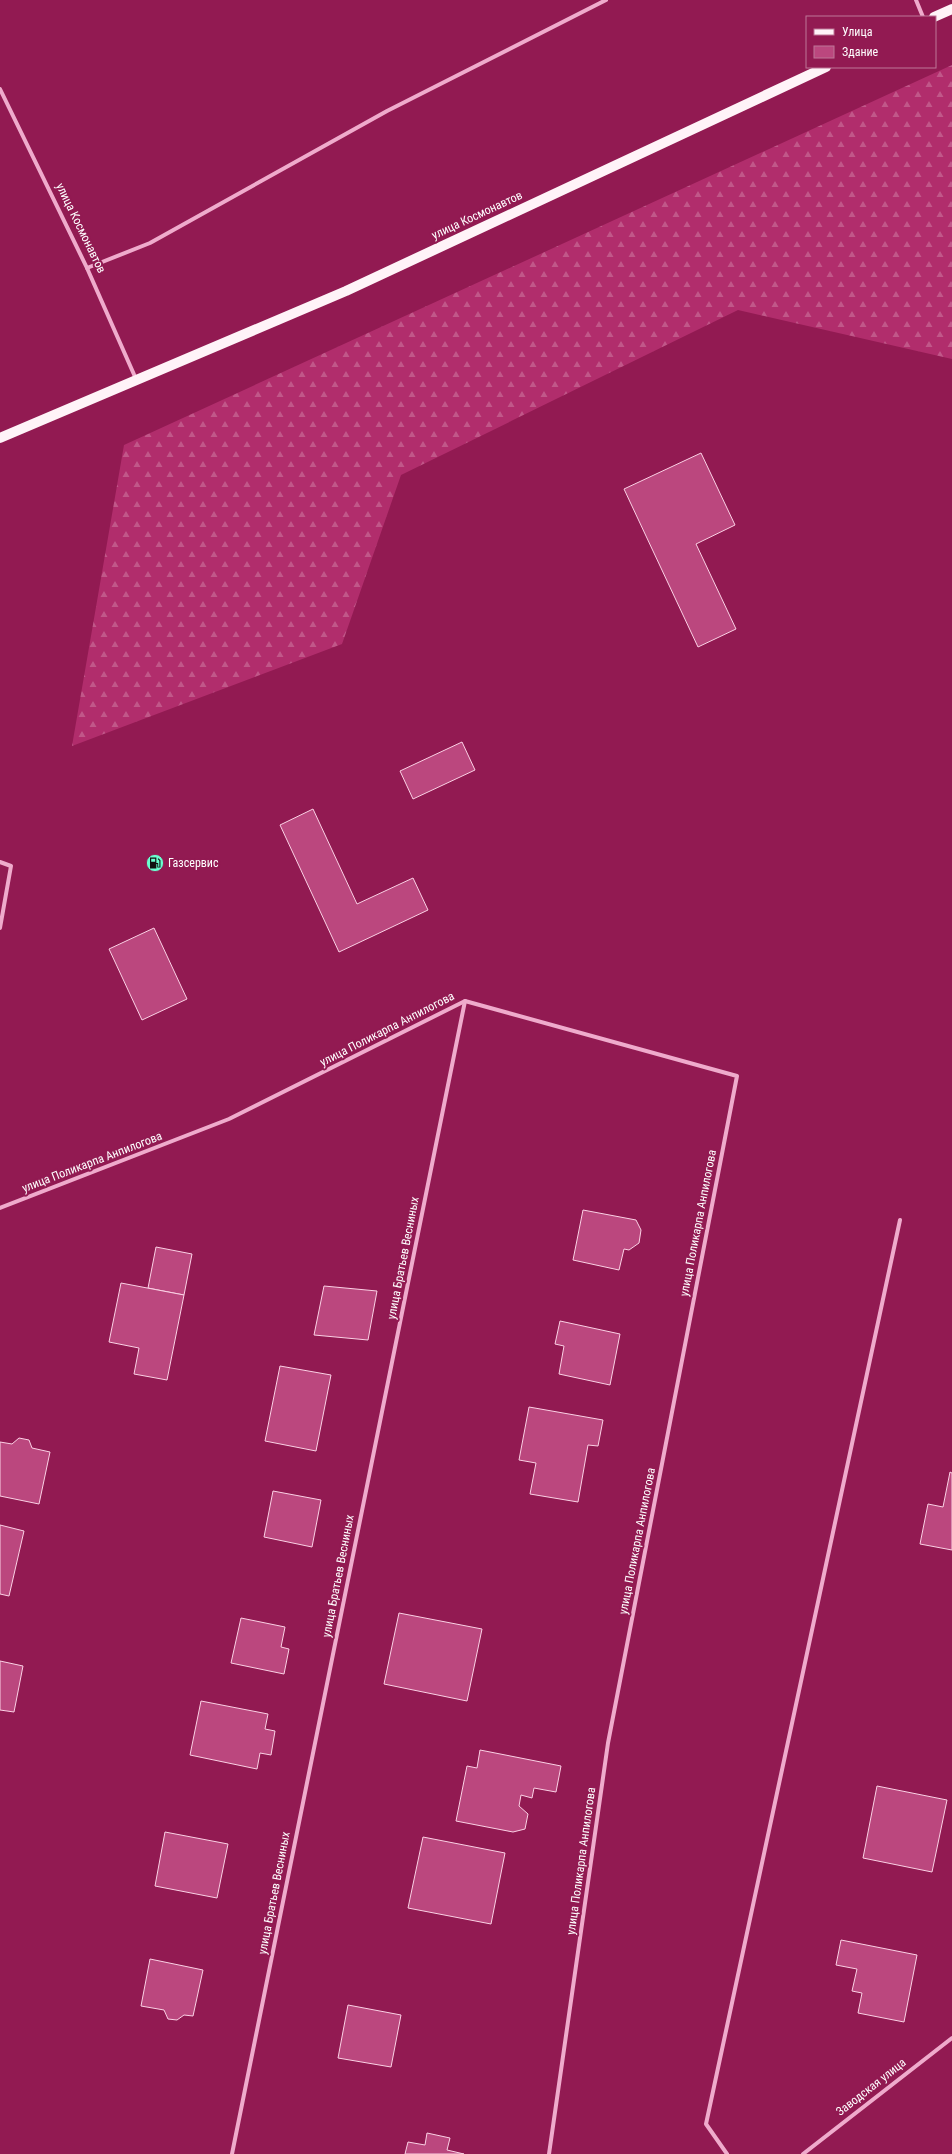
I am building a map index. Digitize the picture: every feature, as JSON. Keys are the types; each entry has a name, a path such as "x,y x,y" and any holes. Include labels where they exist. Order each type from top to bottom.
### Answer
{"main road":[{"path":"936,16 952,8"},
{"name":"улица Космонавтов","path":"0,438 346,290 824,68"}],"street":[{"path":"87,268 150,243 387,112 606,0"},
{"path":"916,0 923,16"},
{"name":"улица Космонавтов","path":"0,89 87,268 136,379"},
{"path":"0,862 11,866 0,928"},
{"name":"улица Поликарпа Анпилогова","path":"0,1208 229,1119 465,1001 737,1076 608,1744 549,2154"},
{"name":"улица Братьев Весниных","path":"232,2154 465,1001"},
{"path":"727,2154 706,2124 900,1220"},
{"name":"Заводская улица","path":"803,2154 952,2038"}],"green space":[{"path":"952,65 952,359 738,310 401,475 342,644 72,746 124,445"}],"building":[{"path":"701,453 735,525 696,544 736,629 698,647 624,489"},
{"path":"462,742 475,770 413,799 400,771"},
{"path":"313,809 357,904 413,878 428,910 339,952 280,825"},
{"path":"154,928 187,999 142,1020 109,949"},
{"path":"583,1210 636,1220 641,1230 639,1243 629,1250 624,1249 619,1270 573,1260"},
{"path":"156,1247 192,1254 184,1295 148,1288"},
{"path":"121,1283 184,1295 167,1380 134,1374 139,1348 109,1342"},
{"path":"324,1286 377,1291 368,1340 314,1335"},
{"path":"560,1321 620,1334 610,1385 559,1374 564,1346 555,1344"},
{"path":"280,1366 331,1375 316,1451 265,1441"},
{"path":"529,1407 603,1420 598,1446 588,1445 578,1502 530,1494 536,1463 519,1460"},
{"path":"19,1438 29,1440 32,1448 50,1452 39,1504 0,1496 0,1442 12,1444"},
{"path":"950,1472 952,1473 952,1550 920,1544 928,1504 943,1507"},
{"path":"273,1491 321,1500 312,1547 264,1537"},
{"path":"0,1525 24,1531 9,1596 0,1594"},
{"path":"399,1613 482,1629 467,1701 384,1684"},
{"path":"241,1618 285,1627 281,1647 289,1649 284,1674 231,1663"},
{"path":"0,1661 23,1666 14,1712 0,1710"},
{"path":"201,1701 268,1714 265,1729 275,1731 271,1755 260,1753 257,1769 190,1755"},
{"path":"480,1750 561,1766 556,1792 534,1788 532,1798 521,1795 519,1806 528,1814 525,1829 513,1832 456,1821 467,1766 477,1768"},
{"path":"877,1786 947,1800 932,1872 863,1858"},
{"path":"165,1832 228,1844 217,1898 155,1886"},
{"path":"423,1837 505,1853 491,1924 408,1908"},
{"path":"841,1940 917,1955 904,2022 858,2013 862,1993 852,1991 857,1969 836,1965"},
{"path":"150,1959 203,1970 193,2016 184,2015 177,2020 168,2019 164,2010 141,2006"},
{"path":"348,2005 401,2015 391,2067 338,2058"},
{"path":"427,2133 450,2138 447,2150 464,2154 405,2154 408,2142 425,2145"}],"place":[{"name":"Газсервис","path":"155,863"}]}
